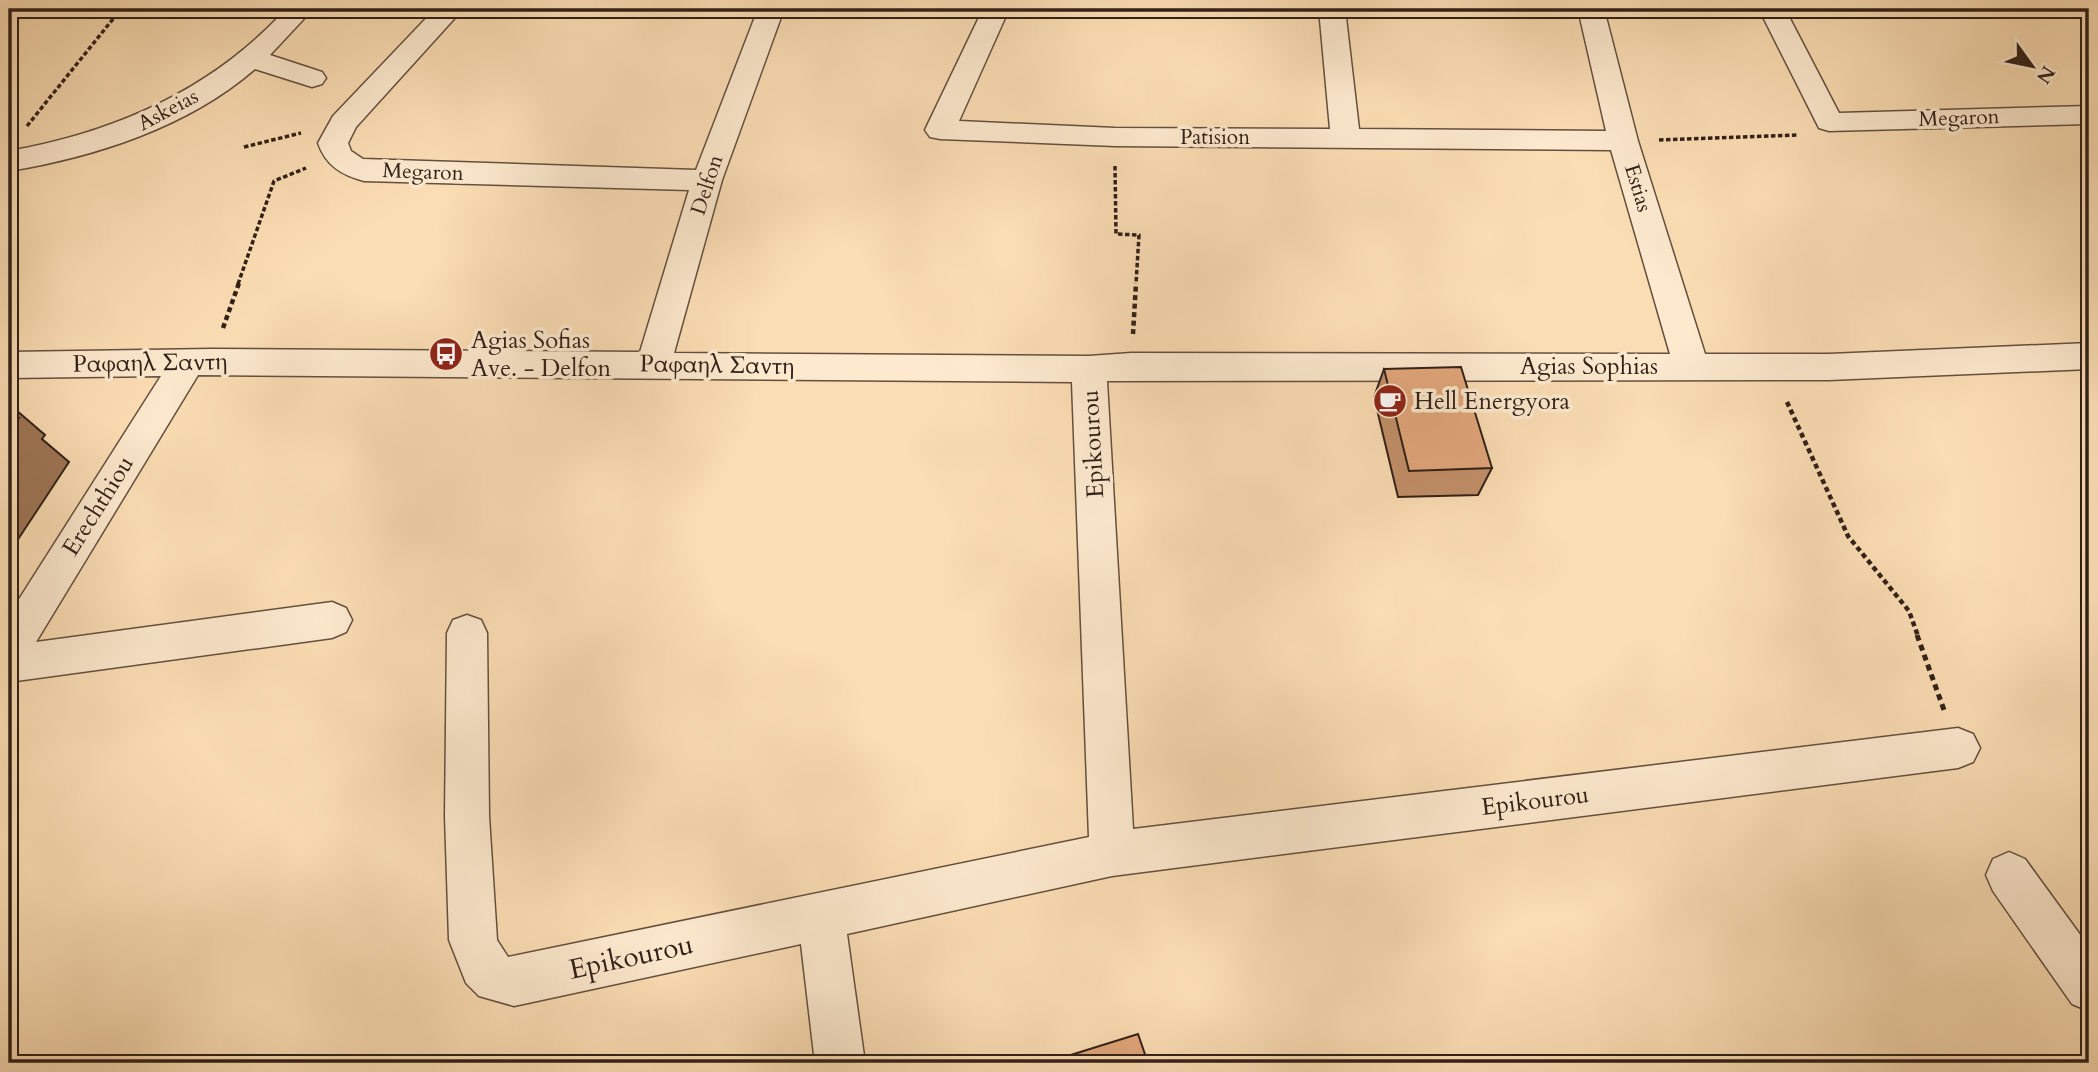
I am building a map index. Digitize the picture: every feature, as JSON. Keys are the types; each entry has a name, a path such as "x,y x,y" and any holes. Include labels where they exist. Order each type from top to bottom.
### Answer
{"street":[{"name":"Askeias","path":"9,161 87,146 150,122 204,91 250,58 300,9"},
{"path":"336,156 333,143 343,123 450,9"},
{"name":"Patision","path":"996,9 940,130 1115,138 1345,137 1623,141"},
{"path":"1332,9 1345,137"},
{"name":"Estias","path":"1591,9 1623,141 1691,366"},
{"path":"1772,9 1829,122"},
{"name":"Delfon","path":"654,364 707,180 764,10"},
{"path":"250,58 312,78"},
{"name":"Megaron","path":"1829,122 2089,115"},
{"name":"Megaron","path":"336,156 346,164 364,171 707,180"},
{"name":"Ραφαηλ Σαντη","path":"9,365 200,362 1089,369"},
{"name":"Erechthiou","path":"9,650 200,362"},
{"name":"Agias Sophias","path":"1089,369 1131,366 2083,366"},
{"name":"Epikourou","path":"1089,369 1112,854"},
{"path":"9,664 332,620"},
{"name":"Epikourou","path":"467,633 467,816 473,940 483,966 496,979 514,982 1112,854 1958,748"},
{"path":"2009,876 2089,986"},
{"path":"821,917 840,1063"}],"path":[{"path":"26,127 121,9"},
{"path":"1623,141 1813,135 1829,122"},
{"path":"244,147 343,123"},
{"path":"1115,138 1116,234 1139,235 1131,366"},
{"path":"200,362 274,181 336,156"},
{"path":"1771,366 1848,536 1909,611 1958,748"}],"building":[{"path":"1461,367 1492,468 1409,471 1384,369"},
{"path":"9,418 19,418 9,433"},
{"path":"1138,1034 1148,1063 1045,1063"}],"place":[{"name":"Agias Sofias Ave. - Delfon","path":"446,354"},
{"name":"Hell Energyora","path":"1390,401"}]}
